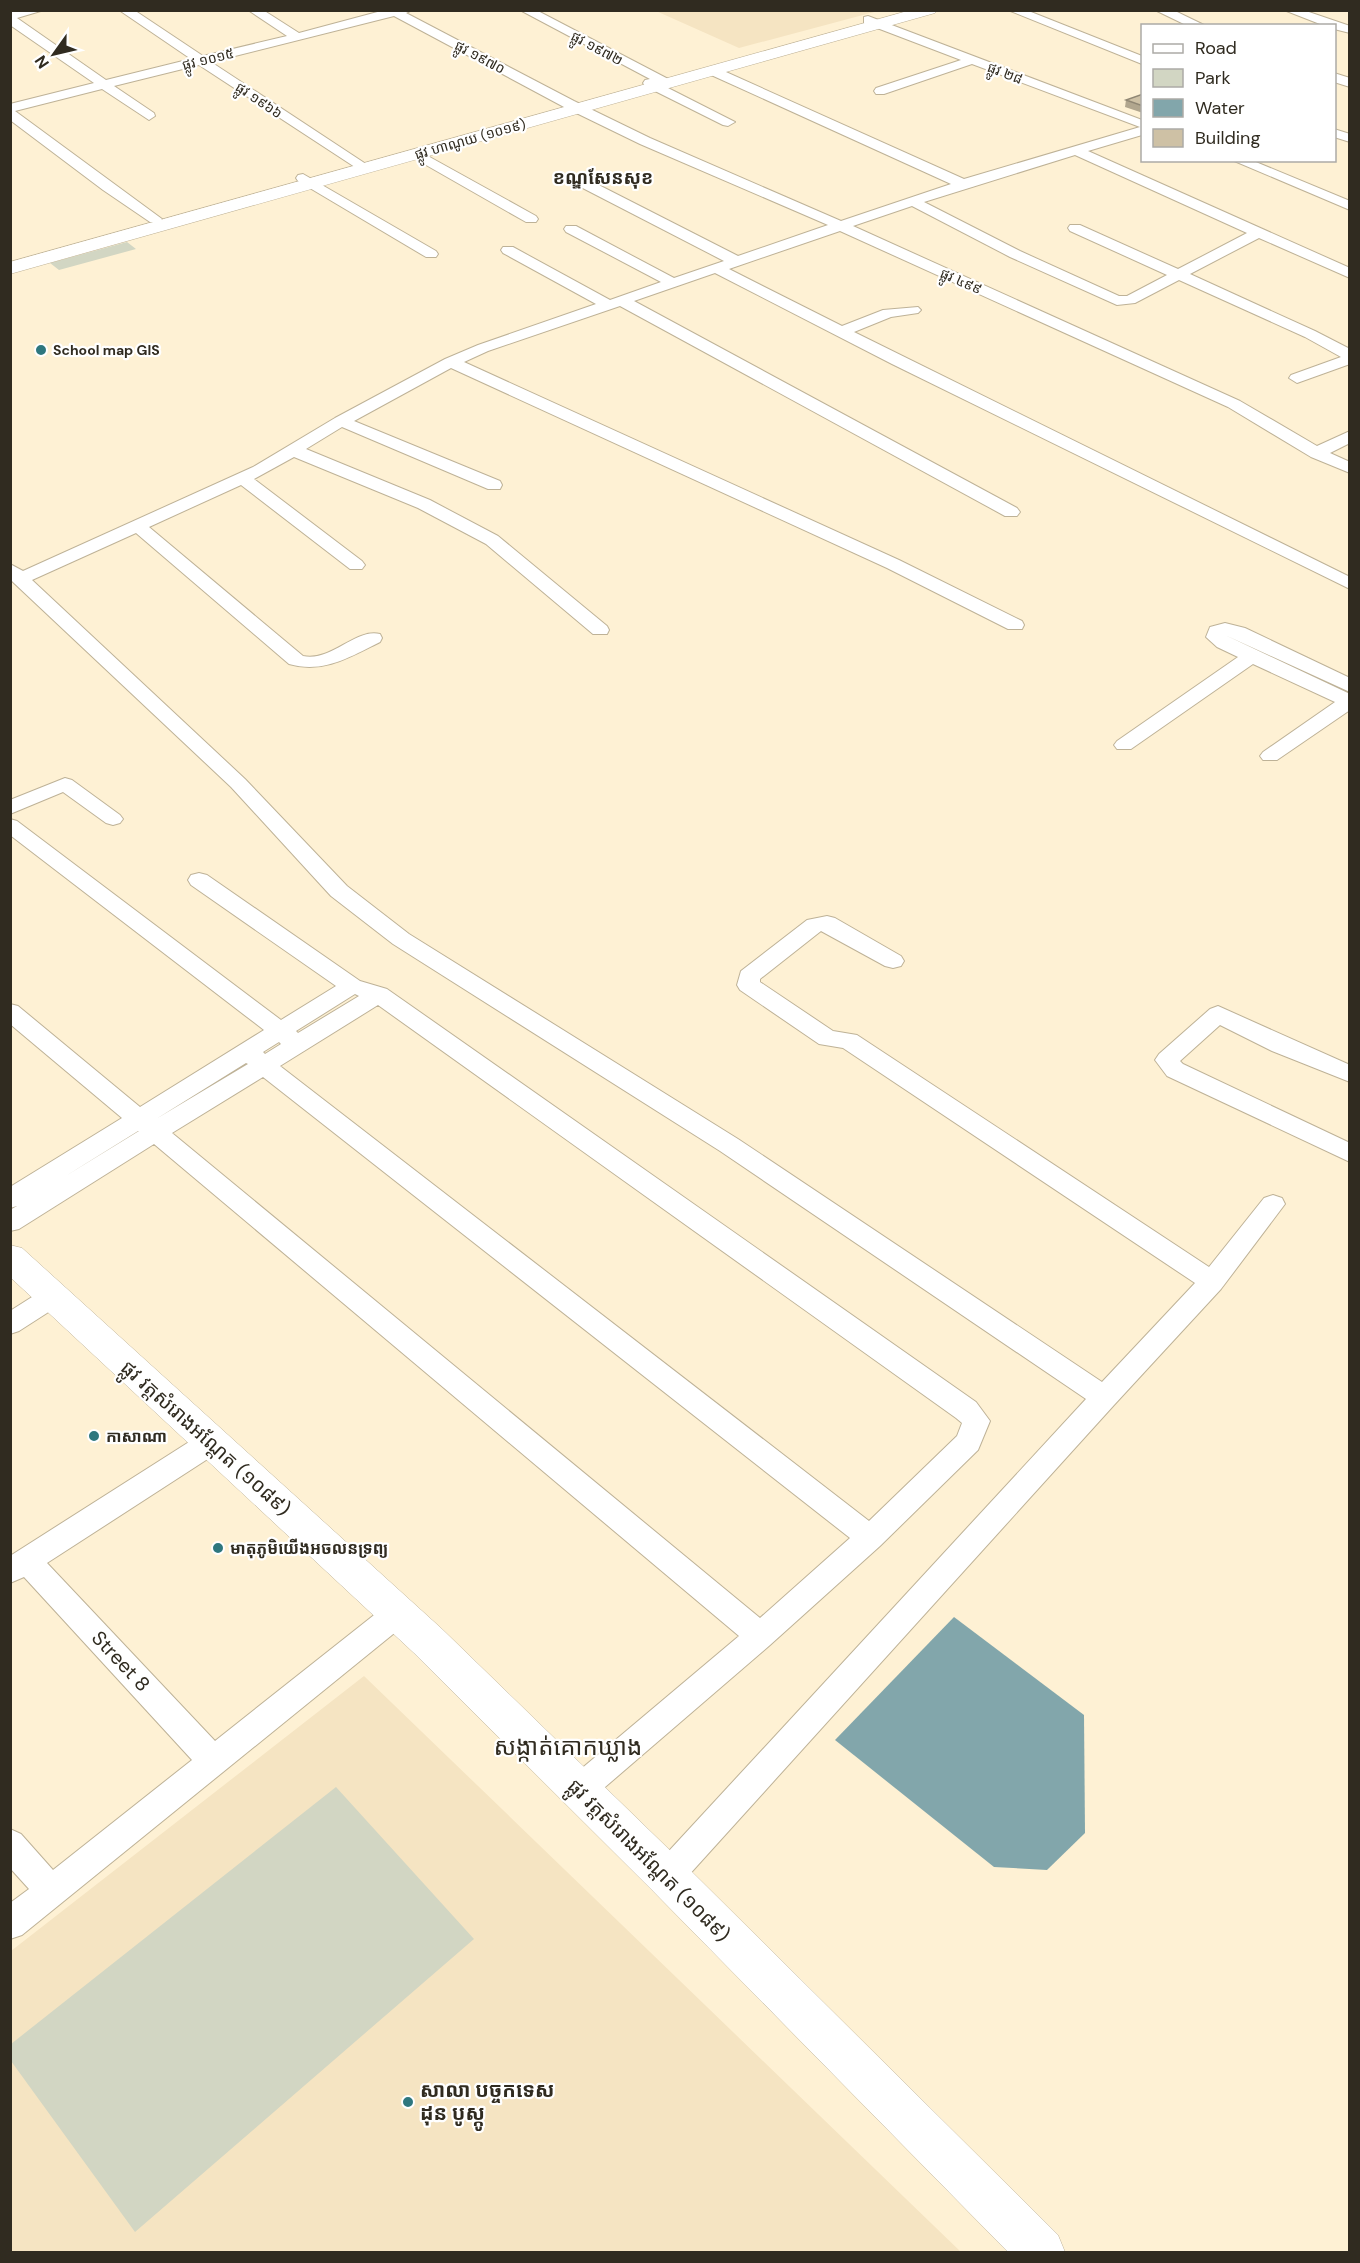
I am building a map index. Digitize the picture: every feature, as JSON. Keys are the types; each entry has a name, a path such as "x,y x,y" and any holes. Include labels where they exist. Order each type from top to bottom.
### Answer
{"main road":[{"name":"ផ្លូវ ហាណូយ (១០១៩)","path":"657,83 714,71 873,22 902,10"},
{"name":"ផ្លូវ ហាណូយ (១០១៩)","path":"10,268 359,166 873,22 930,10"},
{"name":"ផ្លូវ ហាណូយ (១០១៩)","path":"359,166 417,154 574,106"},
{"name":"ផ្លូវ ហាណូយ (១០១៩)","path":"10,259 155,219 308,181"},
{"name":"ផ្លូវ វត្តសំរោងអណ្ដែត (១០៨៩)","path":"10,1257 210,1443 398,1613 667,1875 1041,2253"}],"street":[{"path":"10,18 38,10"},
{"name":"ផ្លូវ ១៩៦៦","path":"125,10 359,166"},
{"path":"254,10 298,37"},
{"name":"ផ្លូវ ១៩៧២","path":"526,10 728,122"},
{"path":"1014,10 1141,59"},
{"path":"1161,10 1195,24"},
{"path":"1290,10 1332,24"},
{"name":"ផ្លូវ ១០១៥","path":"10,108 398,11"},
{"name":"ផ្លូវ ១៩៧០","path":"398,11 574,106"},
{"path":"10,18 149,116"},
{"name":"ផ្លូវ ២៨","path":"873,22 1141,123"},
{"path":"880,91 972,60"},
{"path":"714,71 963,184"},
{"path":"695,76 747,101"},
{"name":"ផ្លូវ ៤៩៩","path":"574,106 715,172 841,226 1223,400 1317,453 1350,468"},
{"path":"10,113 108,187 155,219"},
{"path":"1104,1397 729,1145 401,939 339,891 238,783 15,574 139,527 243,478 341,421 451,362 483,348 963,184 1141,131"},
{"path":"1075,150 1350,274"},
{"path":"417,154 531,219"},
{"path":"1243,162 1350,206"},
{"path":"578,180 736,261"},
{"path":"308,181 431,254"},
{"path":"914,202 1015,254 1117,301 1130,300 1258,233"},
{"path":"1075,228 1310,334 1350,358"},
{"path":"571,229 673,283"},
{"path":"508,250 615,303 1011,512"},
{"path":"716,268 1350,584"},
{"path":"841,332 888,314 913,310"},
{"path":"1297,378 1350,358"},
{"path":"451,362 893,564 1015,625"},
{"path":"341,421 494,485"},
{"path":"1317,453 1350,436"},
{"path":"293,450 424,504 492,540 600,630"},
{"path":"243,478 356,565"},
{"path":"139,527 303,664 321,661 372,638"},
{"path":"1349,701 1215,637 1217,631 1225,629 1238,632 1350,686"},
{"path":"1124,745 1252,656"},
{"path":"1270,756 1349,701"},
{"path":"10,808 65,784 113,819"},
{"path":"10,825 289,1038"},
{"path":"199,880 366,990 966,1410 976,1421 968,1442 870,1538 760,1636 579,1790"},
{"path":"893,961 827,923 815,925 749,976 748,985 827,1038 849,1041 924,1089 1212,1282"},
{"path":"10,1222 148,1126 366,990"},
{"path":"10,1011 760,1636"},
{"path":"1350,1074 1280,1045 1218,1014 1167,1059 1175,1070 1350,1153"},
{"path":"257,1059 870,1538"},
{"path":"10,1199 148,1126"},
{"path":"667,1875 1212,1282 1273,1204"},
{"path":"10,1324 52,1297"},
{"path":"19,1566 210,1443"},
{"name":"Street 8","path":"19,1566 214,1762"},
{"path":"10,1924 398,1613"},
{"path":"10,1844 51,1891"}],"shaded area":[{"path":"656,10 878,11 739,48"},
{"name":"សាលា បច្ចកទេស ដុន បូស្កូ","path":"364,1676 961,2252 11,2252 11,1951"}],"green space":[{"path":"127,242 136,249 59,270 50,263"},
{"path":"336,1787 474,1939 135,2232 11,2061 11,2044"}],"water":[{"path":"954,1617 1084,1715 1085,1833 1047,1870 994,1867 835,1740"}],"building":[{"path":"1141,95 1141,105 1126,100"}],"place":[{"name":"School map GIS","path":"41,350"},
{"name":"កាសាណា","path":"94,1436"},
{"name":"មាតុភូមិយើងអចលនទ្រព្យ","path":"218,1548"},
{"name":"សាលា បច្ចកទេស ដុន បូស្កូ","path":"408,2102"}],"district":[{"name":"ខណ្ឌសែនសុខ","path":"603,178"},
{"name":"សង្កាត់គោកឃ្លាង","path":"568,1747"}]}
